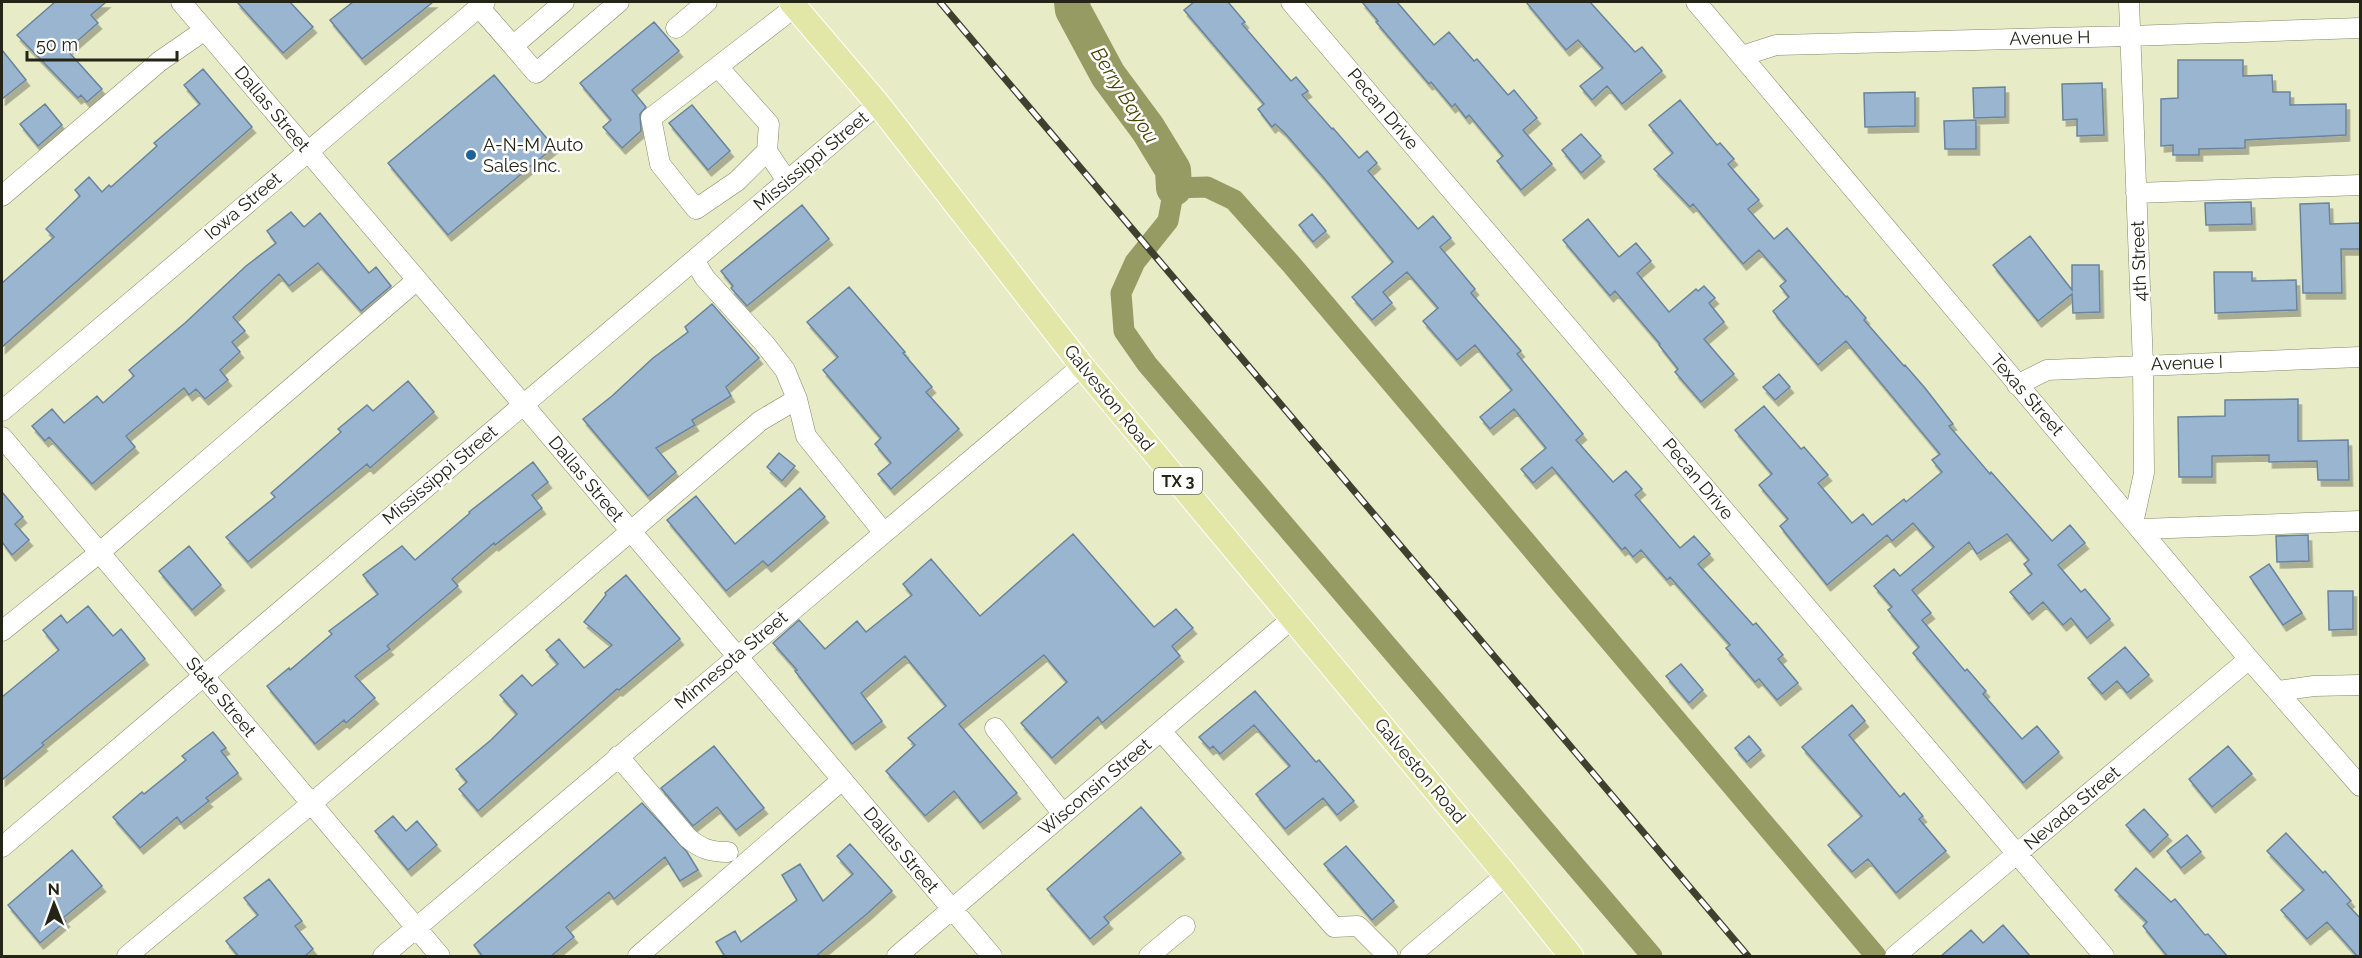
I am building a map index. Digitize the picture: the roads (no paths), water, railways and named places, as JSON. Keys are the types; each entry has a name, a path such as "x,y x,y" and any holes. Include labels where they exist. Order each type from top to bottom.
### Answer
{"main road":[{"name":"Galveston Road","path":"793,4 878,104 1082,366 1506,875 1571,957"}],"street":[{"name":"Dallas Street","path":"181,2 992,957"},
{"path":"513,46 564,2"},
{"path":"482,4 536,73 619,2"},
{"path":"676,28 707,2"},
{"name":"Pecan Drive","path":"1291,2 2104,957"},
{"name":"Texas Street","path":"1696,2 2017,385 2138,524 2249,659 2361,786"},
{"name":"4th Street","path":"2129,2 2144,473 2138,524"},
{"name":"Iowa Street","path":"2,411 482,4"},
{"path":"767,151 737,182 696,209 660,164 651,118 718,68 793,4"},
{"name":"Avenue H","path":"1742,56 1776,45 2361,28"},
{"path":"2,196 153,67 205,30"},
{"path":"718,68 769,124 767,151 787,181"},
{"name":"Mississippi Street","path":"2,847 878,104"},
{"path":"2136,193 2361,185"},
{"path":"694,260 705,278 764,343 785,370 797,399 806,436 884,532"},
{"path":"2,631 99,553 417,280"},
{"name":"Avenue I","path":"2017,385 2047,370 2361,357"},
{"name":"Minnesota Street","path":"383,957 736,656 1082,366"},
{"path":"127,957 311,804 760,421 797,399"},
{"name":"State Street","path":"2,438 440,957"},
{"path":"2138,524 2361,521"},
{"name":"Wisconsin Street","path":"897,957 1293,618"},
{"name":"Nevada Street","path":"1897,955 2249,659"},
{"path":"2278,691 2314,686 2361,685"},
{"path":"995,728 1063,814"},
{"path":"1161,731 1334,927 1358,926 1388,957"},
{"path":"618,756 688,838 699,847 712,852 728,852"},
{"path":"638,957 842,780"},
{"path":"1423,953 1506,875"},
{"path":"1149,957 1185,926"}],"waterway":[{"name":"Berry Bayou","path":"1072,2 1073,10 1108,75 1148,129 1173,170 1174,188"},
{"path":"1652,956 1147,364 1124,331 1121,293 1135,262 1168,221 1174,188 1207,187 1234,200 1291,264 1876,956"}],"railway":[{"path":"940,2 1748,956"}],"place":[{"name":"A-N-M Auto Sales Inc.","path":"471,155"}]}
